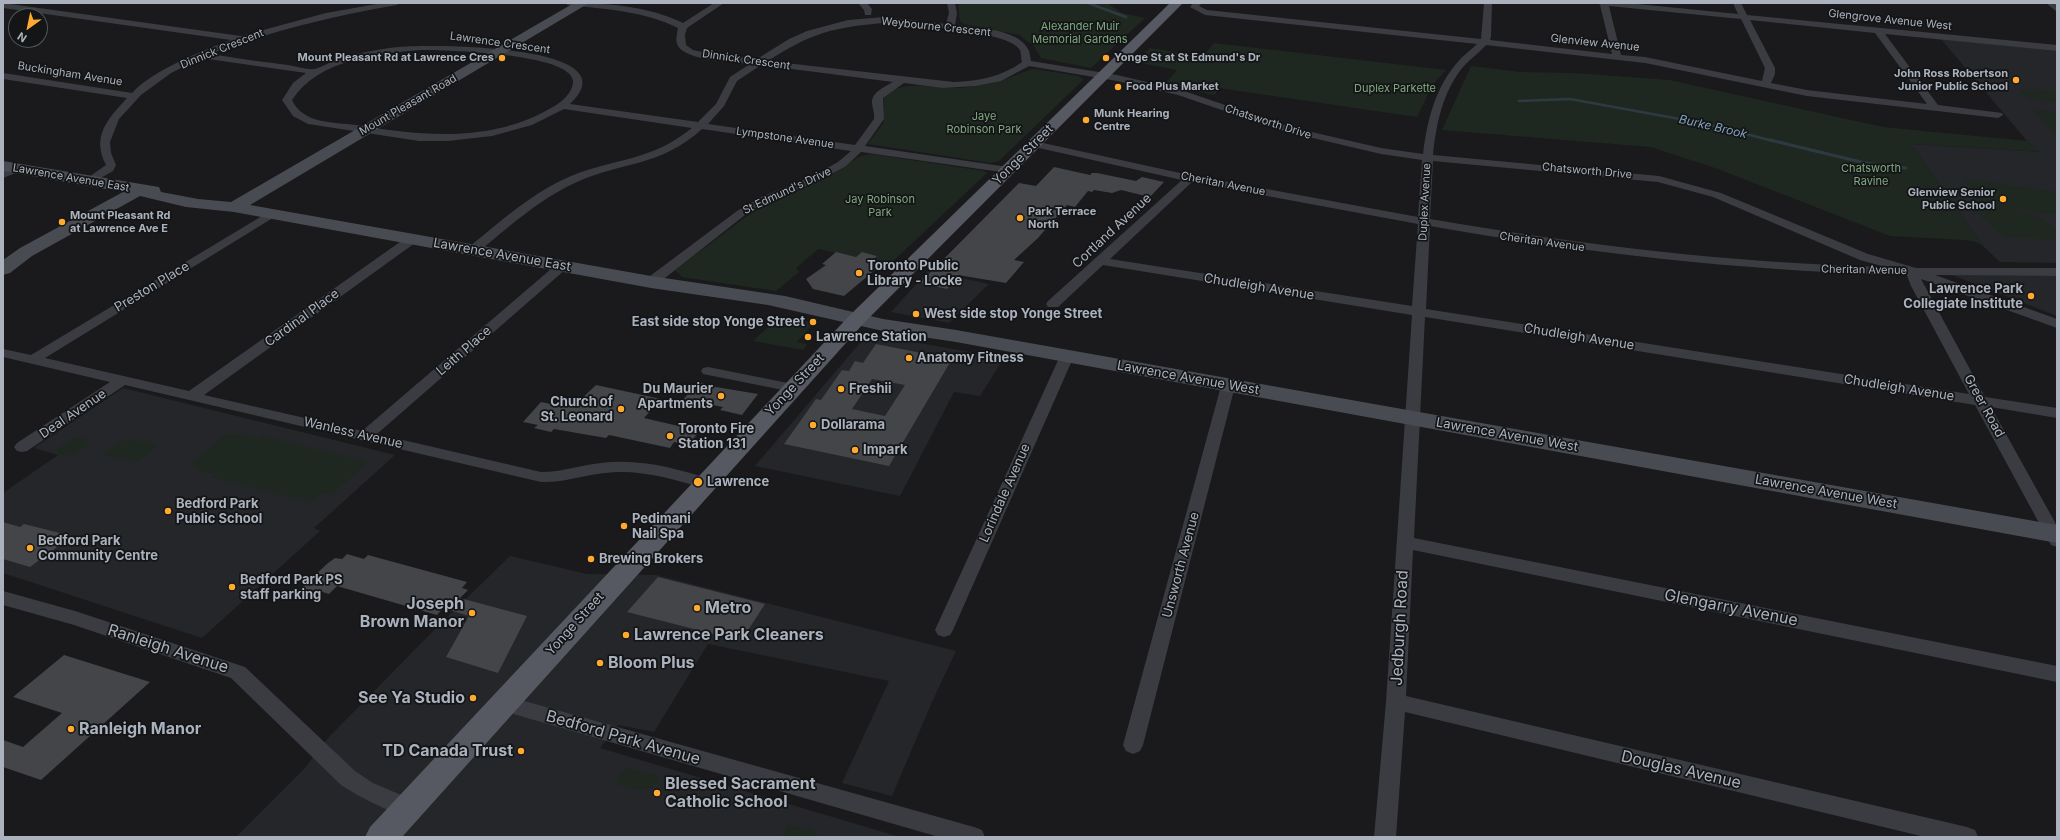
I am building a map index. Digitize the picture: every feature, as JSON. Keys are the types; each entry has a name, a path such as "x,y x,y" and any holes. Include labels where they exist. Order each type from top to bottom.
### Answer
{"main road":[{"name":"Mount Pleasant Road","path":"234,207 291,172 498,53 577,3"},
{"name":"Yonge Street","path":"381,837 704,483 858,317 1177,3"},
{"name":"Lawrence Avenue East","path":"8,170 139,190 174,199 234,207 411,240 651,282 770,300 858,317"},
{"path":"195,197 256,187 291,172"},
{"name":"Lawrence Avenue East","path":"139,190 160,191 218,201 234,207"},
{"path":"3,269 26,252 65,232 139,190"},
{"path":"65,232 124,211 174,199"},
{"name":"Lawrence Avenue West","path":"858,317 1228,386 1593,450 2056,536"}],"street":[{"name":"Dinnick Crescent","path":"90,182 109,169 111,165 105,151 106,135 117,114 134,96 175,68 244,39 319,17 398,3"},
{"path":"577,3 644,12 668,19 683,27 720,3"},
{"path":"862,3 868,9 868,13"},
{"path":"950,27 953,13 952,3"},
{"name":"Duplex Avenue","path":"1412,419 1420,312 1428,158 1434,114 1445,88 1459,65 1487,37 1488,3"},
{"path":"1603,3 1617,57"},
{"name":"Glengrove Avenue West","path":"1603,3 2057,48"},
{"path":"1737,3 1770,68 1770,74 1765,85"},
{"path":"2050,3 2057,10"},
{"path":"3,5 244,39"},
{"name":"Glenview Avenue","path":"1199,7 1482,43 1617,57 1681,66 1765,85 1825,96 1998,115"},
{"path":"868,13 884,20"},
{"path":"854,22 868,13"},
{"name":"Weybourne Crescent","path":"473,250 560,185 598,170 660,153 679,143 719,106 734,79 804,35 854,22 884,20 991,32 1009,38 1024,49 1027,63"},
{"name":"Dinnick Crescent","path":"683,27 679,41 684,48 691,52 760,63 901,81"},
{"path":"1878,30 1934,108"},
{"name":"Lawrence Crescent","path":"438,47 498,53 553,61 569,69 577,77 577,86 572,96 562,106 544,116 523,124 494,132 463,137 426,138 364,130 313,121 301,117 292,111 287,100 289,95 298,85 316,72 360,57 404,48 438,47"},
{"path":"202,56 316,72"},
{"path":"901,81 943,85 979,83 1006,76 1027,63 1103,76"},
{"name":"Buckingham Avenue","path":"3,76 134,96"},
{"name":"Chatsworth Drive","path":"1103,76 1195,97 1268,123 1312,136 1381,151 1428,158 1631,175 1659,179 1717,195 1864,257 1912,271 2057,324"},
{"name":"St Edmund's Drive","path":"651,282 741,212 765,199 815,179 850,158 879,119 880,113 877,104 878,99 887,90 901,81"},
{"name":"Lympstone Avenue","path":"562,106 1008,170"},
{"name":"Cheritan Avenue","path":"1034,144 1190,178 1424,223 1562,246 1680,259 1817,269 2057,272"},
{"name":"Cortland Avenue","path":"1053,304 1190,178"},
{"name":"Preston Place","path":"33,360 272,214"},
{"name":"Cardinal Place","path":"192,396 411,240"},
{"name":"Chudleigh Avenue","path":"1101,261 2057,413"},
{"name":"Leith Place","path":"365,436 562,266"},
{"name":"Greer Road","path":"1912,271 1917,286 2056,536"},
{"name":"Wanless Avenue","path":"3,353 541,477 565,476 602,468 627,466 666,472 704,483"},
{"name":"Lorindale Avenue","path":"944,630 1067,356"},
{"path":"708,371 793,388"},
{"name":"Deal Avenue","path":"22,447 123,380"},
{"name":"Unsworth Avenue","path":"1134,745 1228,386"},
{"name":"Jedburgh Road","path":"1385,837 1396,702 1412,419"},
{"name":"Glengarry Avenue","path":"1405,542 2057,674"},
{"name":"Ranleigh Avenue","path":"3,598 75,618 238,672 348,778 366,790 407,808"},
{"name":"Douglas Avenue","path":"1396,702 1967,837"},
{"name":"Bedford Park Avenue","path":"503,703 974,837"}],"shaded area":[{"name":"Glenview Senior Public School","path":"1941,39 2057,51 2057,263 2000,262 1983,246 1911,144 2041,152 2027,141"},
{"path":"928,271 989,284 949,323 891,312"},
{"name":"Lawrence Park Collegiate Institute","path":"1952,275 2057,276 2057,316"},
{"path":"874,335 1004,358 980,396 954,392 900,496 755,466 865,337"},
{"name":"Bedford Park Public School","path":"123,388 395,455 314,528 320,531 202,638 3,573 3,493 58,455 34,448"},
{"path":"510,556 587,574 656,575 956,651 932,702 892,796 842,783 889,681 708,644 654,732 618,725 600,748 900,837 236,837 303,770 329,737 439,625"}],"green space":[{"name":"Alexander Muir Memorial Gardens","path":"958,3 1107,3 1122,13 1145,18 1091,68 1041,58 1034,46 1019,35 964,24 960,21"},
{"name":"Duplex Parkette","path":"1214,43 1446,70 1433,84 1417,117 1219,88 1215,95 1164,85 1177,70 1136,62 1150,48 1203,56"},
{"name":"Chatsworth Ravine","path":"1471,66 1520,72 1573,73 1669,80 1883,127 2027,141 2042,152 1911,144 1983,246 1976,242 1965,240 1890,236 1718,169 1651,147 1442,130"},
{"name":"Jaye Robinson Park","path":"1034,69 1078,76 1083,79 999,161 991,163 868,144 884,122 884,98 890,92 898,88 906,86 951,88 977,86 1003,80"},
{"path":"2028,88 2057,93 2057,102 2028,99 2020,90 2031,91"},
{"path":"2033,109 2057,112 2057,135 2055,135"},
{"name":"Jay Robinson Park","path":"871,154 984,171 987,173 889,265 872,261 877,256 862,252 856,257 818,249 796,268 799,272 776,291 682,277 675,270 755,210 828,177 860,156"},
{"path":"1964,179 2057,192 2057,215 1999,207 2030,214 2044,220 2057,229 2057,240 2004,237 1970,207 1997,207 1979,204"},
{"path":"779,317 814,323 797,342 807,344 803,350 753,341"},
{"path":"235,433 259,439 262,436 368,462 334,493 319,495 311,502 211,477 216,473 199,472 192,463 225,435"},
{"path":"75,438 87,439 88,444 75,453 59,455 56,450"},
{"path":"133,440 158,445 137,462 104,454 120,442"},
{"path":"628,768 658,776 658,780 653,788 639,790 617,784 621,774"},
{"path":"789,824 814,831 818,837 782,837"}],"building":[{"path":"1054,167 1090,175 1092,173 1097,173 1136,181 1142,177 1164,182 1150,197 1121,190 1112,193 1094,190 1092,192 1088,191 1075,207 1067,205 1038,238 1014,260 1024,262 1006,283 958,275 947,289 920,283 1019,183 1036,186"},
{"name":"Toronto Public Library - Locke","path":"836,252 856,257 862,252 877,256 872,261 882,264 844,296 813,289 806,279 826,265 822,264"},
{"path":"876,344 952,359 889,466 784,444 816,399 821,400 842,370 849,371 855,361 863,363","holes":["872,379 905,385 885,416 852,409"]},
{"name":"Du Maurier Apartments","path":"699,382 716,387 758,394 742,415 720,410 723,407 696,402 693,405 680,403"},
{"name":"Church of St. Leonard","path":"596,385 661,399 644,418 700,431 688,445 674,442 670,448 609,435 606,438 554,429 551,432 534,428 538,425 523,422 541,402 556,405 560,402 575,405"},
{"name":"Bedford Park Community Centre","path":"3,522 20,527 24,524 72,536 30,567 3,559"},
{"name":"Joseph Brown Manor","path":"347,554 364,559 368,555 467,582 462,588 468,590 460,598 527,616 498,673 446,657 469,616 443,608 437,615 337,586 329,594 316,590 311,595 298,591 328,563 335,558 342,559"},
{"name":"Metro","path":"658,577 765,604 741,641 627,612"},
{"name":"Ranleigh Manor","path":"64,655 150,682 41,780 3,767 3,740 23,747 62,713 13,697"}],"waterway":[{"name":"Burke Brook","path":"1088,3 1126,17"},
{"name":"Burke Brook","path":"1519,101 1570,99 1707,124 1773,141"},
{"name":"Burke Brook","path":"1770,140 1865,163 1906,168"}],"place":[{"name":"Mount Pleasant Rd at Lawrence Cres","path":"502,58"},
{"name":"Yonge St at St Edmund's Dr","path":"1106,58"},
{"name":"John Ross Robertson Junior Public School","path":"2016,80"},
{"name":"Food Plus Market","path":"1118,87"},
{"name":"Munk Hearing Centre","path":"1086,120"},
{"name":"Glenview Senior Public School","path":"2003,199"},
{"name":"Park Terrace North","path":"1020,218"},
{"name":"Mount Pleasant Rd at Lawrence Ave E","path":"62,222"},
{"name":"Toronto Public Library - Locke","path":"859,273"},
{"name":"Lawrence Park Collegiate Institute","path":"2031,296"},
{"name":"West side stop Yonge Street","path":"916,314"},
{"name":"East side stop Yonge Street","path":"813,322"},
{"name":"Lawrence Station","path":"808,337"},
{"name":"Anatomy Fitness","path":"909,358"},
{"name":"Freshii","path":"841,389"},
{"name":"Du Maurier Apartments","path":"721,396"},
{"name":"Church of St. Leonard","path":"621,409"},
{"name":"Dollarama","path":"813,425"},
{"name":"Toronto Fire Station 131","path":"670,436"},
{"name":"Impark","path":"855,450"},
{"name":"Lawrence","path":"698,482"},
{"name":"Bedford Park Public School","path":"168,511"},
{"name":"Pedimani Nail Spa","path":"624,526"},
{"name":"Bedford Park Community Centre","path":"30,548"},
{"name":"Brewing Brokers","path":"591,559"},
{"name":"Bedford Park PS staff parking","path":"232,587"},
{"name":"Metro","path":"697,608"},
{"name":"Joseph Brown Manor","path":"472,613"},
{"name":"Lawrence Park Cleaners","path":"626,635"},
{"name":"Bloom Plus","path":"600,663"},
{"name":"See Ya Studio","path":"473,698"},
{"name":"Ranleigh Manor","path":"71,729"},
{"name":"TD Canada Trust","path":"521,751"},
{"name":"Blessed Sacrament Catholic School","path":"657,793"}]}
